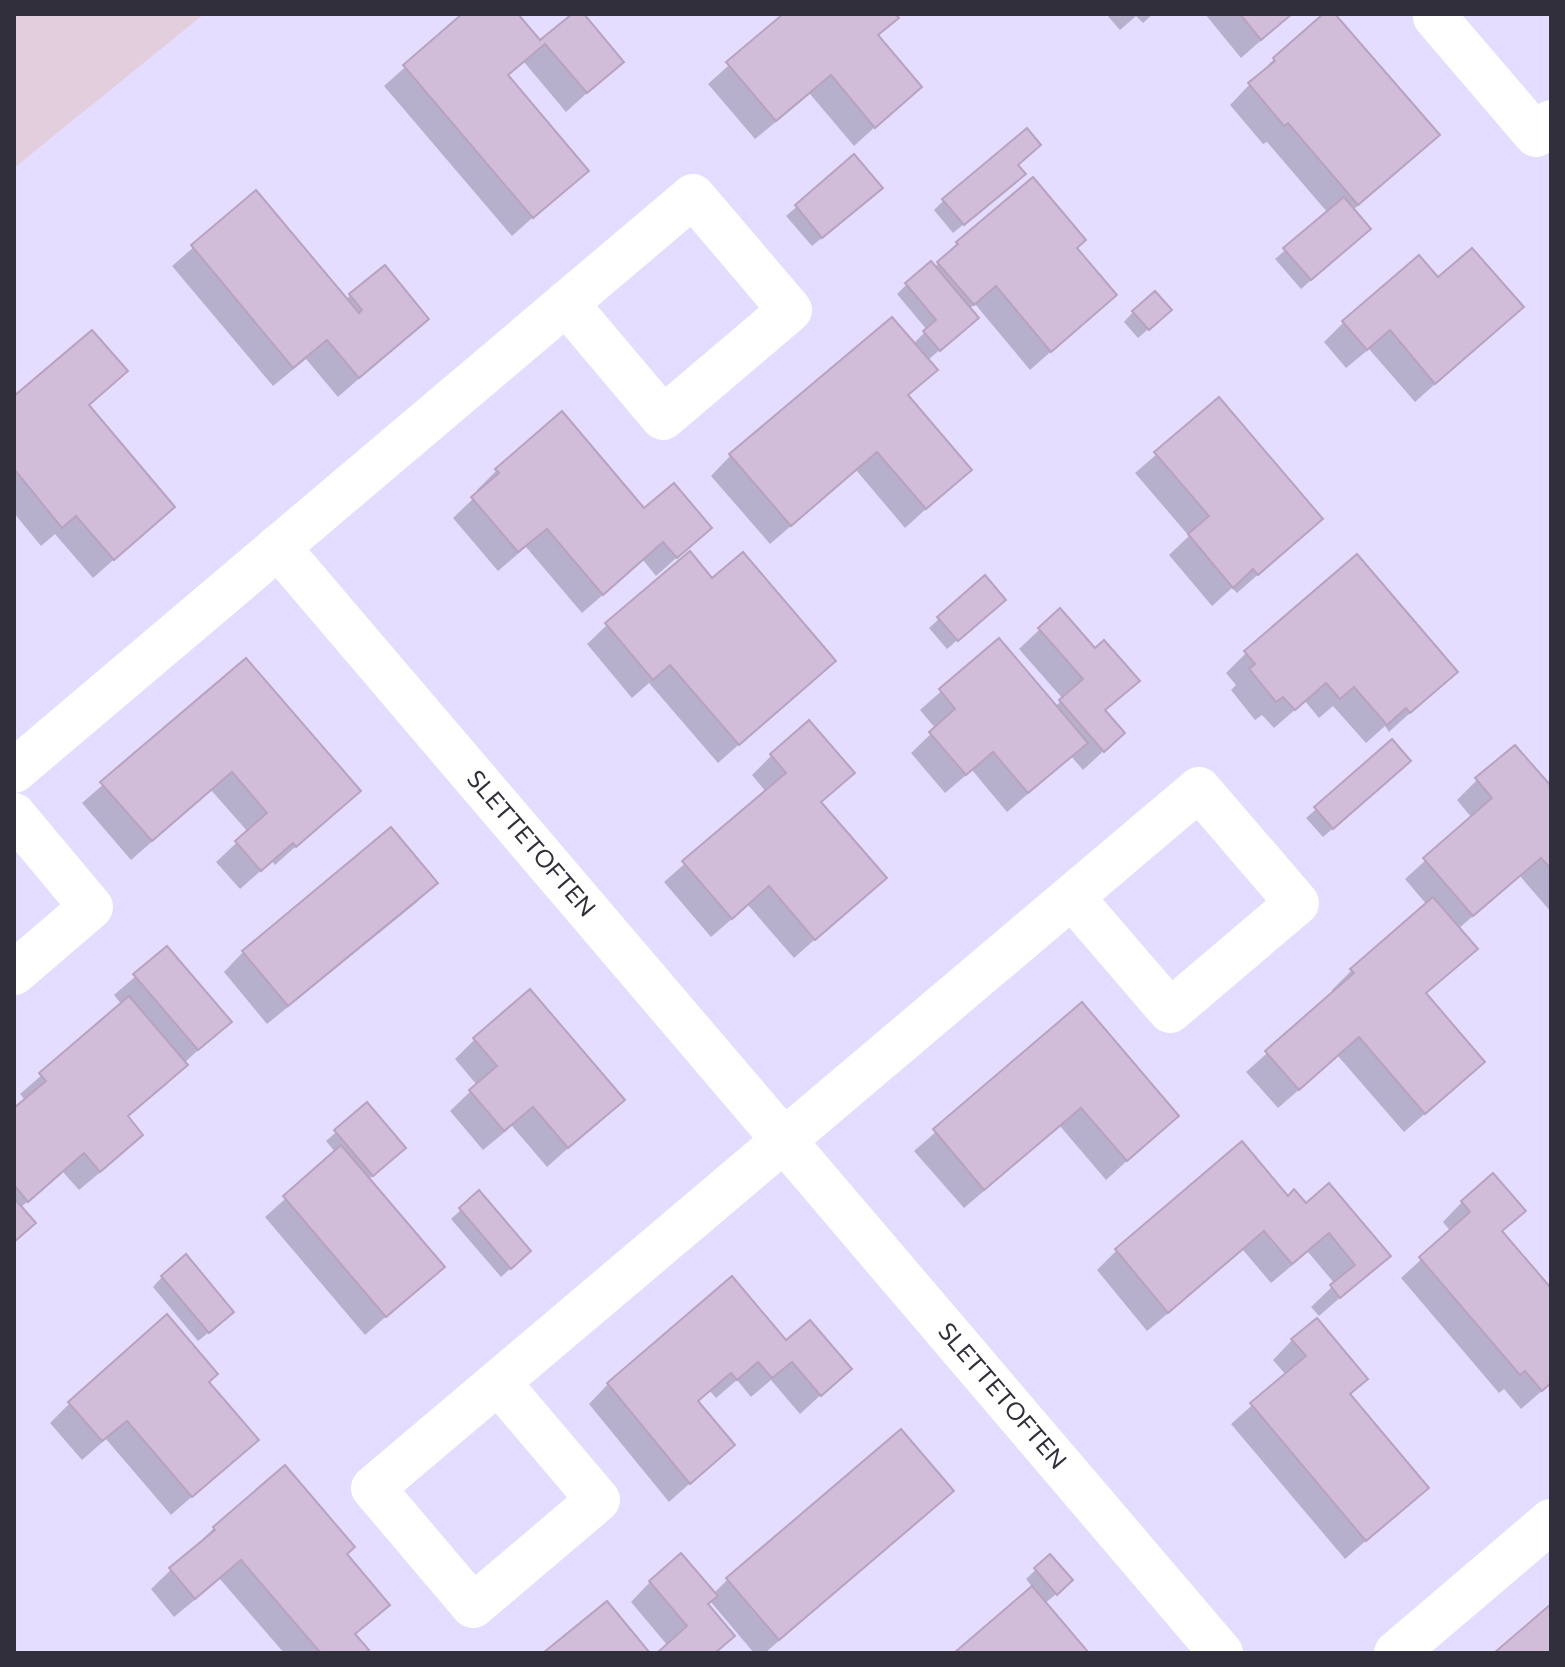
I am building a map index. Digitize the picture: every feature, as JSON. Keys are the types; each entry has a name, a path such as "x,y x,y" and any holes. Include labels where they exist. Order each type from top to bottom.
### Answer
{"street":[{"path":"1438,14 1435,17 1536,135 1551,122"},
{"path":"14,771 566,303 693,196 790,310 663,418 566,303"},
{"name":"SLETTETOFTEN","path":"278,547 1221,1653"},
{"path":"498,1382 598,1500 473,1606 373,1488 498,1382 784,1140 1072,897 1199,789 1297,903 1170,1011 1072,897"},
{"path":"14,815 91,907 14,973"},
{"path":"1396,1653 1551,1521"}],"shaded area":[{"path":"14,14 204,14 14,168"}],"building":[{"path":"462,14 518,14 540,40 572,14 584,14 624,62 587,93 545,44 508,75 589,171 533,218 403,65"},
{"path":"783,14 895,14 899,18 878,35 922,87 875,128 831,75 776,121 726,62"},
{"path":"1240,14 1292,14 1261,40"},
{"path":"1323,14 1335,14 1440,135 1358,205 1288,123 1284,126 1248,83"},
{"path":"1027,128 1041,145 1018,165 1026,174 964,225 942,199"},
{"path":"854,154 883,188 822,238 795,205"},
{"path":"1033,177 1086,240 1077,248 1117,295 1051,352 996,286 974,305 937,262"},
{"path":"256,190 359,313 362,310 349,294 385,265 429,319 359,378 327,340 293,368 191,245"},
{"path":"1344,197 1371,229 1311,280 1283,248"},
{"path":"1472,248 1524,307 1435,384 1390,330 1367,350 1342,321 1419,255 1438,277"},
{"path":"931,261 979,318 940,351 923,331 936,320 905,283"},
{"path":"1155,291 1172,310 1149,330 1132,311"},
{"path":"892,317 938,370 908,395 972,470 926,509 877,452 791,526 729,454"},
{"path":"92,330 128,371 89,405 175,507 114,560 76,516 62,528 14,469 14,396"},
{"path":"1219,397 1323,519 1258,575 1253,569 1233,588 1188,534 1209,516 1154,452"},
{"path":"562,411 644,508 674,483 712,528 677,558 663,542 603,595 547,529 518,552 471,497 499,473 495,469"},
{"path":"690,551 712,578 743,552 836,661 739,745 670,665 653,680 605,623"},
{"path":"1357,554 1458,672 1410,713 1406,708 1387,725 1354,687 1340,699 1326,683 1295,710 1283,697 1276,702 1249,669 1255,664 1244,651"},
{"path":"985,575 1006,600 958,641 937,617"},
{"path":"1060,608 1095,648 1104,640 1140,681 1105,710 1125,733 1104,752 1059,700 1083,679 1038,628"},
{"path":"999,638 1088,743 1028,793 993,752 966,775 929,732 955,709 939,689"},
{"path":"246,658 361,791 296,847 293,843 261,871 235,841 267,813 232,772 152,841 100,782"},
{"path":"809,720 855,773 821,802 887,878 815,940 769,886 732,919 682,861 786,773 770,754"},
{"path":"1392,739 1411,761 1333,829 1314,807"},
{"path":"1515,745 1551,786 1551,869 1541,858 1473,916 1423,858 1492,798 1475,778"},
{"path":"391,827 438,883 288,1006 242,951"},
{"path":"1433,897 1478,949 1426,993 1485,1062 1425,1114 1359,1037 1299,1090 1265,1051 1354,973 1350,969"},
{"path":"167,946 232,1022 198,1050 133,974"},
{"path":"530,989 625,1100 568,1148 533,1107 504,1131 469,1090 497,1066 473,1038"},
{"path":"129,996 188,1065 128,1116 143,1135 100,1172 84,1153 28,1202 14,1185 14,1108 46,1081 39,1073"},
{"path":"1082,1002 1179,1116 1127,1161 1081,1108 984,1190 933,1129"},
{"path":"367,1102 406,1148 373,1176 334,1130"},
{"path":"1242,1141 1288,1196 1294,1189 1306,1203 1329,1183 1391,1256 1340,1298 1330,1285 1355,1265 1329,1233 1292,1264 1264,1231 1168,1313 1115,1249"},
{"path":"341,1145 445,1267 386,1317 283,1196"},
{"path":"1493,1173 1526,1211 1502,1231 1551,1288 1551,1383 1542,1391 1525,1371 1520,1375 1419,1257 1470,1212 1461,1201"},
{"path":"479,1190 531,1251 511,1269 459,1208"},
{"path":"14,1198 36,1223 14,1242"},
{"path":"186,1254 234,1312 209,1333 161,1276"},
{"path":"732,1276 786,1340 810,1320 852,1369 821,1396 792,1362 772,1378 758,1362 737,1380 731,1373 698,1401 735,1445 690,1484 607,1383"},
{"path":"167,1314 218,1374 209,1382 259,1440 192,1497 127,1421 102,1441 68,1402"},
{"path":"1317,1318 1368,1379 1350,1394 1429,1488 1366,1541 1250,1403 1306,1356 1291,1339"},
{"path":"901,1429 954,1491 779,1640 726,1578"},
{"path":"285,1465 355,1547 347,1554 390,1605 355,1634 369,1650 366,1653 317,1653 319,1651 241,1560 195,1599 169,1568"},
{"path":"681,1553 718,1596 708,1604 735,1636 715,1653 657,1653 687,1626 649,1581"},
{"path":"1050,1554 1073,1580 1057,1595 1034,1568"},
{"path":"1032,1586 1089,1653 954,1653"},
{"path":"607,1601 650,1653 543,1653"},
{"path":"1551,1604 1551,1653 1494,1653"}]}
